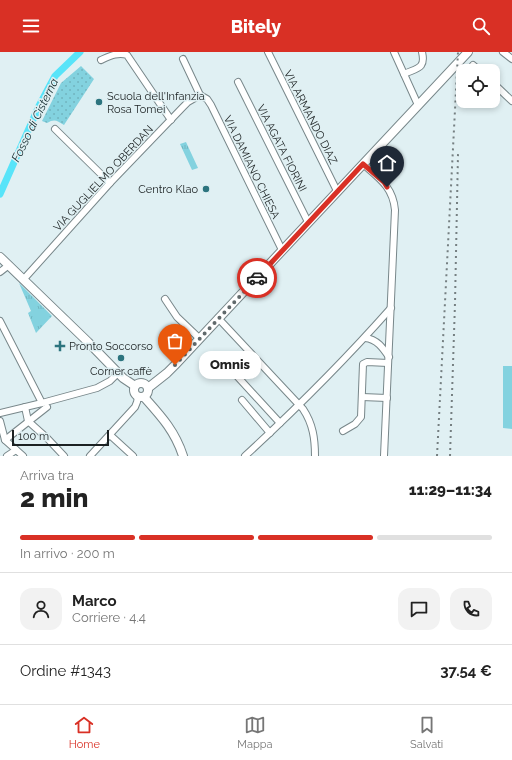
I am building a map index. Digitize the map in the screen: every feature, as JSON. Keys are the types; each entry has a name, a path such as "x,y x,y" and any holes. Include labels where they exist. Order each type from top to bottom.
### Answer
{"street":[{"name":"VIA ARMANDO DIAZ","path":"268,52 338,191"},
{"path":"394,52 418,105"},
{"path":"404,74 422,65 422,52"},
{"path":"90,456 135,407 141,397 148,392 148,388 171,369 200,339 468,52"},
{"path":"503,52 512,60"},
{"path":"101,60 118,53 128,55 171,120"},
{"name":"VIA DAMIANO CHIESA","path":"183,59 200,95 207,99 211,105 282,250"},
{"name":"VIA AGATA FIORINI","path":"238,82 308,222"},
{"path":"500,90 512,101"},
{"name":"VIA GUGLIELMO OBERDAN","path":"23,280 110,184 188,102 200,95"},
{"path":"55,129 110,184"},
{"path":"363,164 386,184 394,207 384,456"},
{"path":"0,257 118,373 135,386"},
{"path":"0,272 9,265"},
{"path":"165,300 177,317 200,339"},
{"path":"245,456 300,404 365,338 391,308"},
{"path":"218,318 300,404 312,427 315,456"},
{"path":"0,321 44,405"},
{"path":"0,337 7,334"},
{"path":"365,338 371,339 383,348 389,360"},
{"path":"343,431 355,424 360,419 363,364 367,362 389,360"},
{"path":"0,413 25,407 44,405 97,388 107,383 118,373"},
{"path":"236,375 280,423"},
{"path":"148,388 145,384 138,383 135,386 134,392 141,397 169,426 183,456"},
{"path":"362,397 387,398"},
{"path":"242,400 270,433"},
{"path":"5,440 28,421 44,405"},
{"path":"25,407 28,421 48,438 64,456"},
{"path":"0,421 5,440 23,456"},
{"path":"110,434 133,456"},
{"path":"8,456 16,450"}],"green space":[{"path":"81,66 94,79 64,125 56,121 47,123 42,121 61,83"},
{"path":"186,142 198,168 192,170 180,144"},
{"path":"19,283 52,316 36,333 28,313 31,311"},
{"path":"503,366 512,366 512,429 503,428"}],"waterway":[{"name":"Fosso di Cisterna","path":"0,194 39,106 55,76 80,52"}],"railway":[{"path":"437,456 458,52"},
{"path":"450,456 458,154"}],"way so far":[{"path":"175,365 257,278"}],"place":[{"name":"Scuola dell'Infanzia Rosa Tomei","path":"99,102"},
{"name":"Centro Klao","path":"206,189"},
{"name":"Pronto Soccorso","path":"60,346"},
{"name":"Corner caffè","path":"121,358"},
{"name":"Omnis","path":"175,365"}],"route":[{"path":"257,278 363,164 384,182 387,187"}]}
